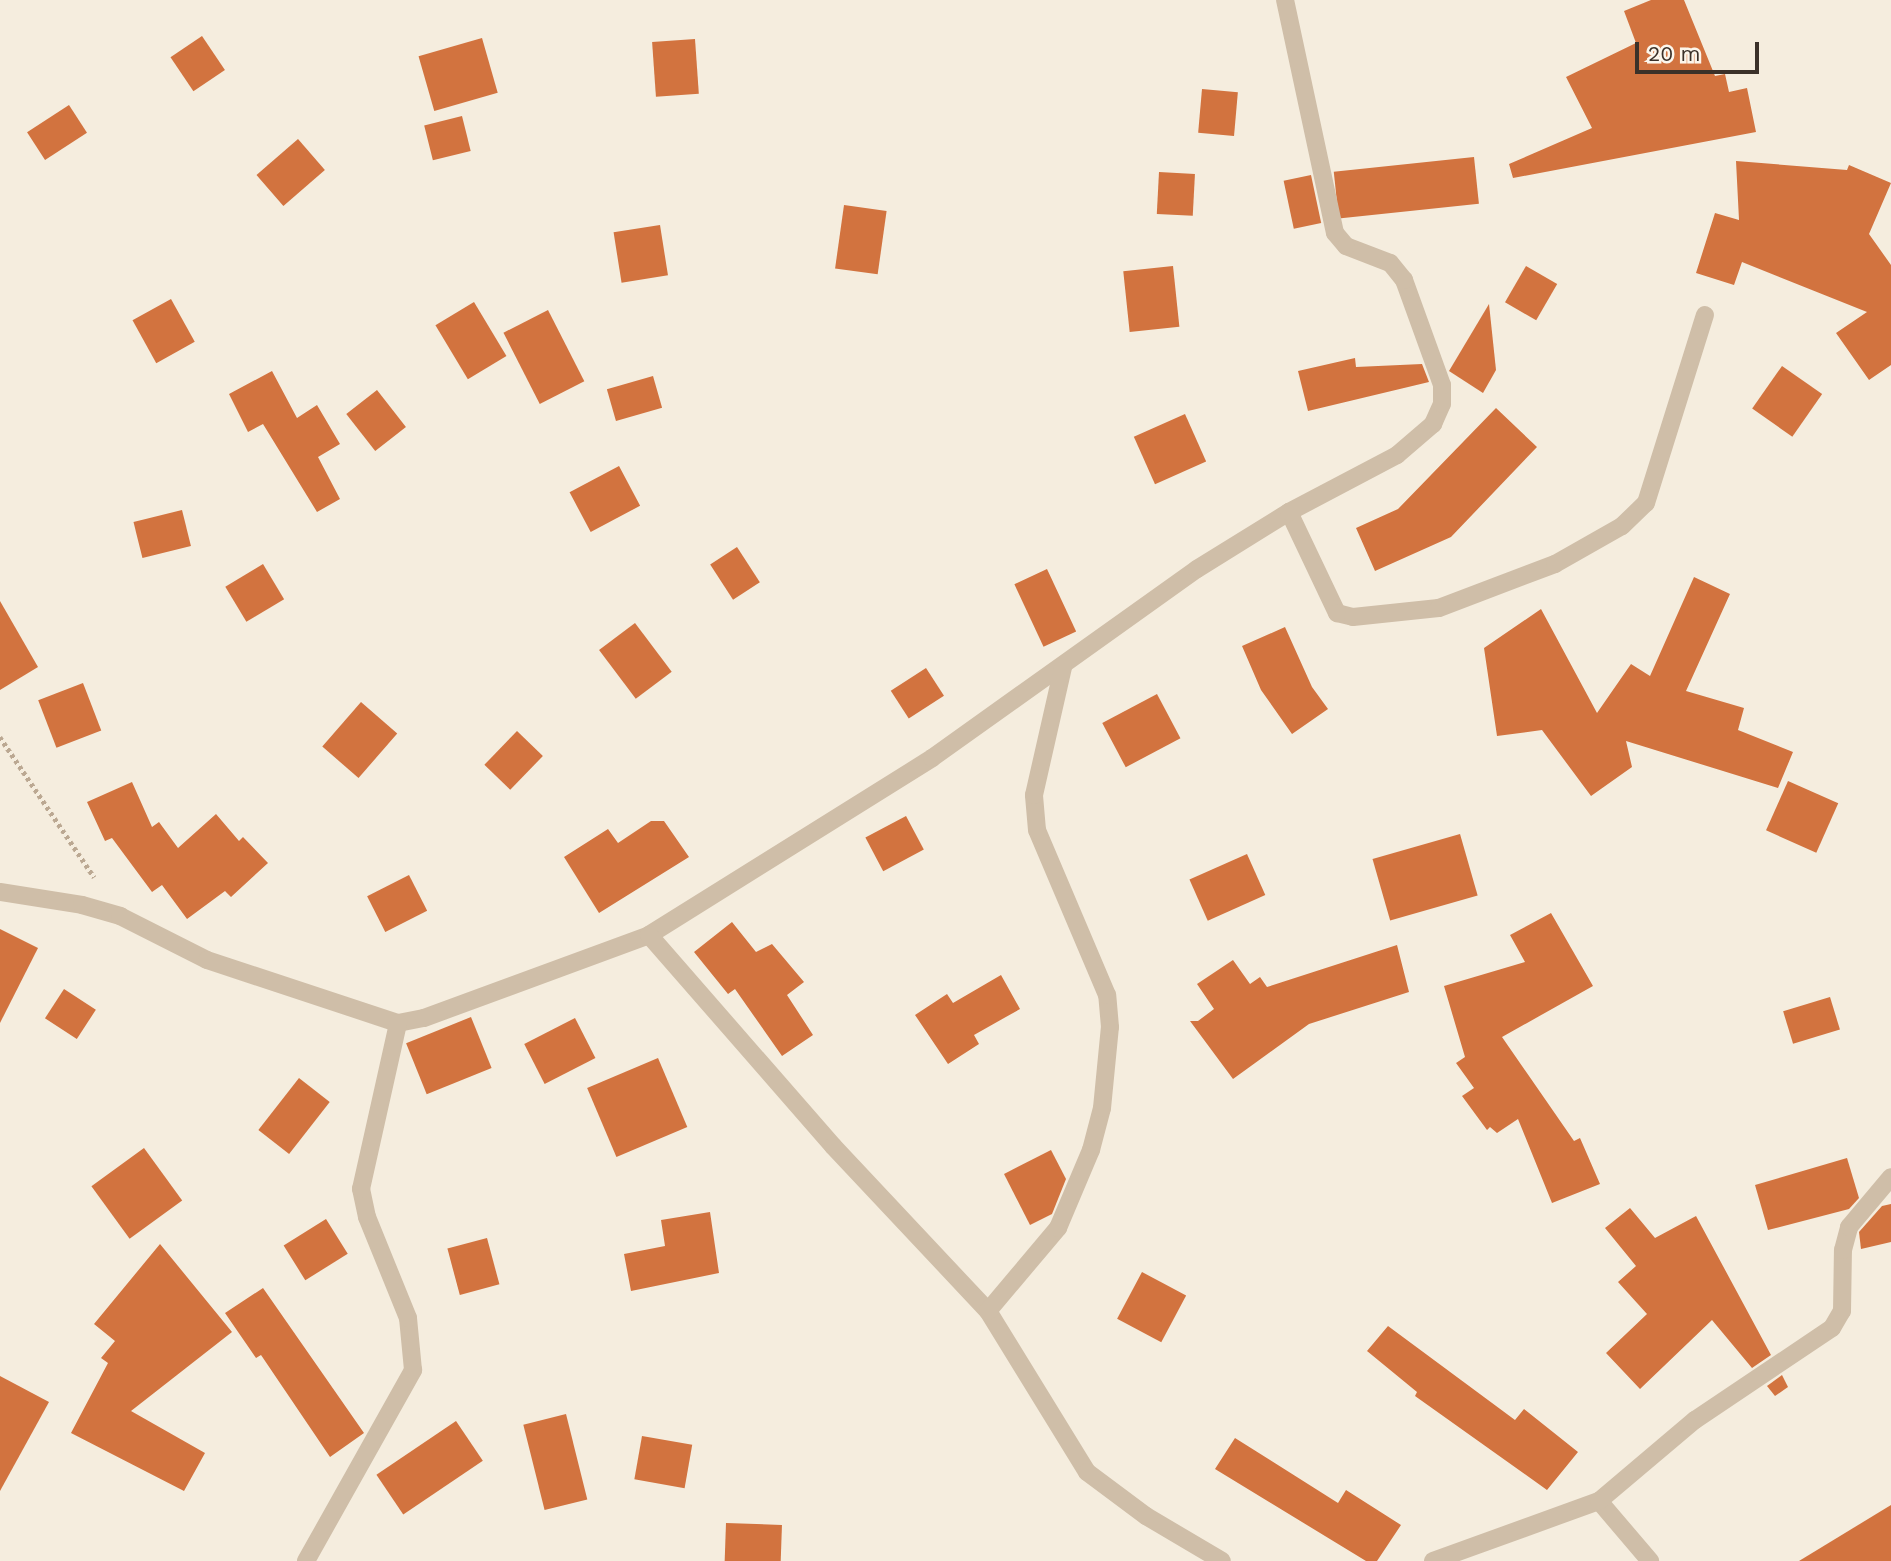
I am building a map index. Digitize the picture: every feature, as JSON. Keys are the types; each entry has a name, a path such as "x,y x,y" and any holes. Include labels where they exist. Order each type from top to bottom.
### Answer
{"street":[{"path":"0,892 82,905 120,916 207,960 398,1023 498,993 649,935 932,758 1197,569 1289,512 1424,436 1442,404 1442,385 1404,280 1390,263 1346,246 1335,233 1285,0"},
{"path":"1289,512 1337,613 1353,617 1439,608 1555,564 1622,526 1646,503 1705,316"},
{"path":"988,1311 1058,1228 1091,1150 1102,1108 1110,1027 1107,995 1037,830 1034,795 1063,667"},
{"path":"649,935 833,1146 988,1311 1087,1472 1146,1517 1222,1561"},
{"path":"306,1561 413,1370 408,1318 367,1217 361,1189 398,1023"},
{"path":"1440,1560 1599,1501 1695,1420 1832,1328 1842,1311 1843,1250 1849,1227 1891,1177"},
{"path":"1599,1501 1650,1561"}],"path":[{"path":"0,737 120,916"}],"building":[{"path":"1651,0 1684,0 1715,76 1725,74 1729,92 1747,88 1756,132 1513,178 1509,164 1592,128 1566,77 1636,43 1624,11"},
{"path":"202,36 225,70 193,91 170,57"},
{"path":"482,38 498,93 434,111 419,56"},
{"path":"695,39 699,94 656,97 652,42"},
{"path":"1202,89 1238,92 1234,136 1198,133"},
{"path":"69,105 87,133 45,160 27,132"},
{"path":"462,116 471,151 433,160 424,125"},
{"path":"298,139 325,170 283,206 256,175"},
{"path":"1474,157 1479,204 1339,218 1334,172"},
{"path":"1736,161 1847,170 1849,165 1891,183 1869,234 1891,265 1891,365 1869,380 1836,333 1867,312 1742,262 1734,285 1696,273 1715,213 1739,220"},
{"path":"1159,172 1195,174 1193,216 1157,214"},
{"path":"1311,175 1321,223 1294,229 1284,181"},
{"path":"844,205 887,211 878,274 835,268"},
{"path":"660,225 668,275 622,283 614,232"},
{"path":"1173,266 1179,327 1130,332 1123,271"},
{"path":"1526,266 1557,284 1536,320 1505,302"},
{"path":"171,299 195,342 156,363 133,320"},
{"path":"474,302 506,356 468,379 435,325"},
{"path":"1489,304 1496,370 1483,393 1449,371"},
{"path":"548,310 584,381 540,404 503,333"},
{"path":"1355,358 1356,367 1422,364 1429,382 1308,411 1298,371"},
{"path":"1782,366 1822,394 1792,437 1752,409"},
{"path":"272,371 297,418 317,405 340,444 318,457 340,499 317,512 263,424 248,432 229,394"},
{"path":"653,376 662,408 616,421 607,389"},
{"path":"377,390 406,427 375,451 346,414"},
{"path":"1496,408 1537,447 1451,537 1375,571 1356,528 1398,509"},
{"path":"1185,414 1206,462 1155,484 1134,437"},
{"path":"619,466 640,506 591,532 570,492"},
{"path":"182,510 191,546 142,558 133,522"},
{"path":"737,547 760,582 733,600 710,564"},
{"path":"263,564 284,599 246,622 225,587"},
{"path":"1047,569 1076,632 1044,647 1014,584"},
{"path":"1694,577 1730,594 1686,691 1744,708 1738,730 1793,752 1778,788 1626,741 1632,767 1591,796 1542,730 1497,736 1484,648 1541,609 1597,713 1631,664 1650,676"},
{"path":"0,601 38,667 0,690"},
{"path":"635,623 672,672 636,699 599,650"},
{"path":"1285,627 1312,687 1328,709 1292,734 1261,690 1242,646"},
{"path":"926,668 944,696 909,719 891,691"},
{"path":"83,683 101,731 56,748 38,700"},
{"path":"1157,694 1180,738 1126,767 1102,723"},
{"path":"361,702 397,733 359,778 322,747"},
{"path":"517,731 543,756 510,790 484,765"},
{"path":"1788,781 1838,803 1816,853 1766,830"},
{"path":"132,782 152,827 159,822 178,848 216,814 239,841 243,837 268,863 231,897 225,891 187,919 162,885 152,892 112,838 105,841 87,802"},
{"path":"906,816 924,850 883,871 865,838"},
{"path":"651,821 664,821 689,857 599,913 564,857 608,829 618,843"},
{"path":"1460,834 1478,896 1390,921 1373,859"},
{"path":"1247,854 1265,895 1208,921 1189,880"},
{"path":"409,875 427,911 385,932 367,896"},
{"path":"1551,913 1593,986 1502,1037 1574,1141 1580,1138 1600,1184 1552,1203 1518,1119 1497,1133 1490,1127 1487,1130 1462,1096 1474,1088 1456,1063 1465,1057 1444,986 1525,962 1510,935"},
{"path":"732,922 756,952 772,944 804,982 787,995 813,1035 782,1056 735,989 728,994 694,952"},
{"path":"0,929 38,948 0,1023"},
{"path":"1397,945 1409,992 1309,1024 1233,1079 1190,1021 1198,1021 1214,1009 1197,984 1233,960 1250,984 1260,977 1267,987"},
{"path":"1001,975 1020,1009 974,1035 979,1044 948,1064 915,1015 947,994 953,1003"},
{"path":"64,989 96,1010 77,1039 45,1018"},
{"path":"1830,997 1840,1030 1793,1044 1783,1011"},
{"path":"471,1017 492,1068 427,1094 406,1043"},
{"path":"575,1018 595,1058 545,1084 524,1044"},
{"path":"658,1058 687,1127 616,1157 587,1088"},
{"path":"299,1078 330,1102 289,1154 258,1130"},
{"path":"144,1148 182,1201 130,1239 91,1186"},
{"path":"1051,1150 1066,1179 1052,1214 1030,1225 1004,1174"},
{"path":"1847,1158 1859,1198 1849,1209 1768,1230 1755,1185"},
{"path":"1891,1204 1891,1242 1861,1249 1859,1232 1882,1206"},
{"path":"1630,1208 1655,1238 1696,1216 1771,1355 1752,1368 1712,1320 1640,1389 1606,1353 1647,1314 1618,1282 1636,1266 1605,1228"},
{"path":"710,1212 719,1273 631,1291 624,1254 665,1246 661,1220"},
{"path":"326,1219 348,1254 305,1280 284,1245"},
{"path":"487,1238 499,1284 460,1295 447,1249"},
{"path":"160,1244 232,1332 131,1411 205,1453 184,1491 71,1433 108,1363 101,1358 115,1341 94,1324"},
{"path":"1142,1272 1186,1295 1161,1342 1117,1319"},
{"path":"263,1288 364,1433 330,1457 261,1355 256,1358 225,1313"},
{"path":"1388,1326 1515,1420 1524,1409 1578,1452 1547,1490 1415,1396 1417,1392 1367,1351"},
{"path":"1782,1375 1788,1387 1775,1396 1767,1386"},
{"path":"0,1376 49,1402 0,1491"},
{"path":"566,1414 587,1499 545,1510 523,1425"},
{"path":"456,1421 483,1461 403,1514 376,1475"},
{"path":"642,1436 692,1445 685,1488 634,1479"},
{"path":"1235,1438 1338,1503 1346,1490 1401,1525 1377,1561 1366,1561 1215,1469"},
{"path":"1891,1505 1891,1561 1799,1561"},
{"path":"726,1523 782,1525 781,1561 725,1561"}]}
